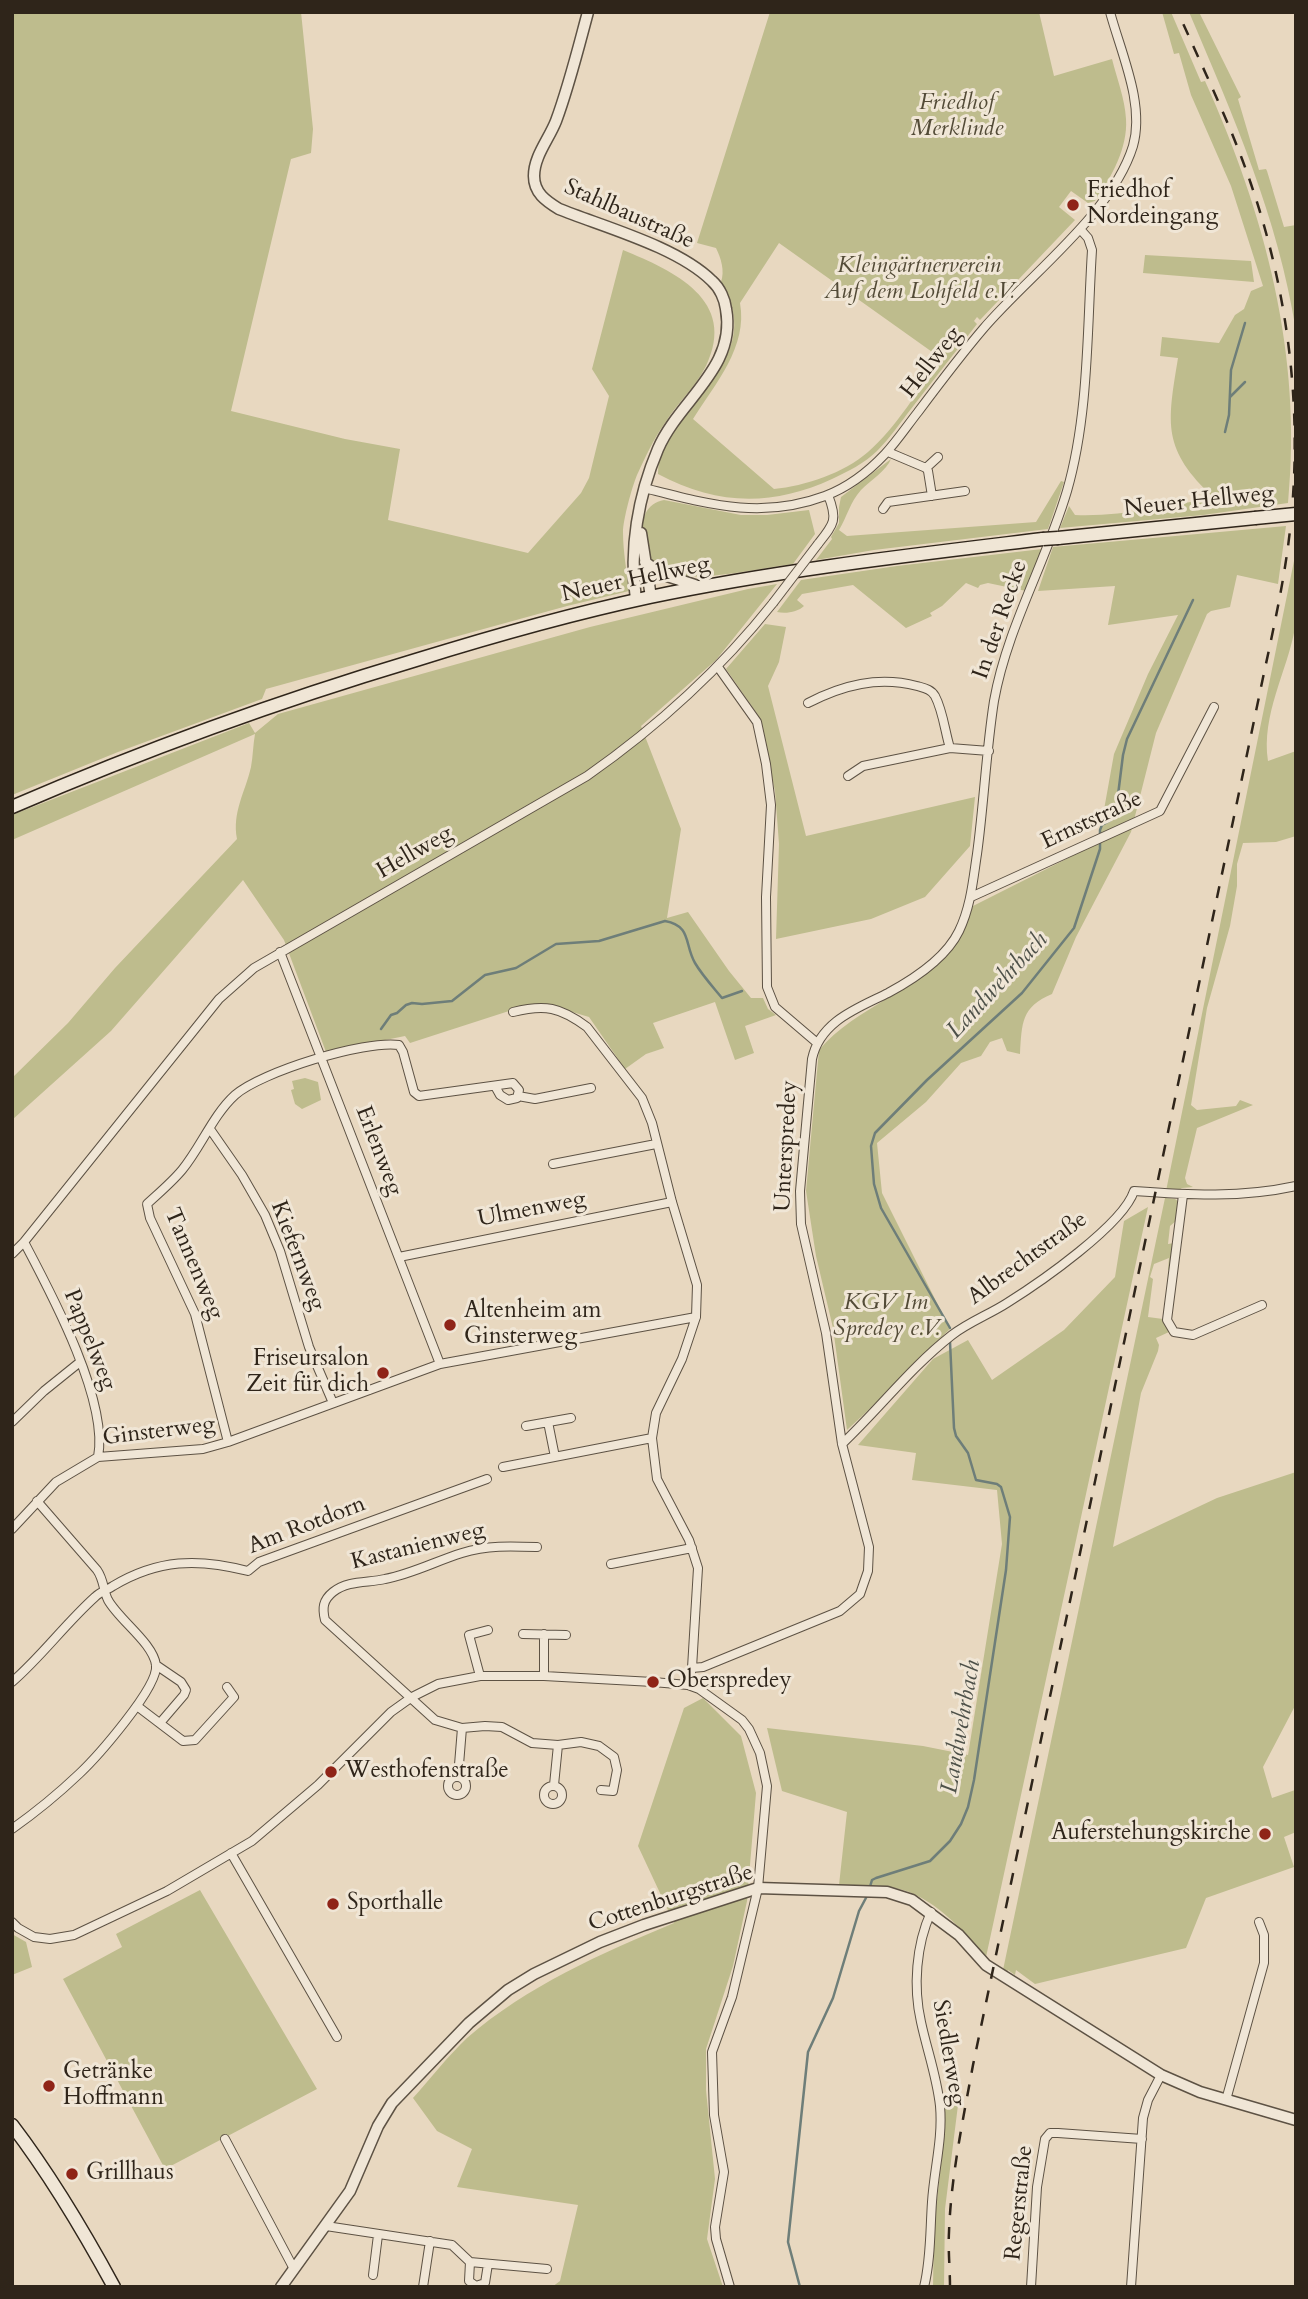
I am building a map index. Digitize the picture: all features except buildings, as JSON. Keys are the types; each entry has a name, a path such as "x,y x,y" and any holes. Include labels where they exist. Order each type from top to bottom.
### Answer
{"main road":[{"name":"Neuer Hellweg","path":"12,807 248,713 335,684 552,620 636,600 842,565 1043,539 1296,514"},
{"path":"12,2125 36,2156 68,2206 111,2286"}],"street":[{"name":"Stahlbaustraße","path":"588,12 555,123 535,168 534,178 538,191 546,201 559,209 691,264 714,283 726,305 728,318 722,355 716,367 670,426 644,488 632,556 636,600"},
{"name":"Hellweg","path":"644,488 718,506 767,510 828,495 850,484 888,452 985,327 1080,229 1116,182 1135,139 1136,118 1111,12"},
{"name":"In der Recke","path":"816,1042 843,1016 903,985 938,957 957,935 971,897 994,703 1004,660 1061,508 1077,451 1092,250 1088,238 1080,229"},
{"path":"888,452 926,468 929,471 932,496"},
{"path":"926,468 938,457"},
{"path":"883,509 888,502 965,491"},
{"name":"Hellweg","path":"12,1254 219,999 254,968 587,776 658,723 718,667 773,603 818,544 834,520 835,512 828,495"},
{"name":"Stahlbaustraße","path":"639,516 650,597"},
{"path":"645,562 661,574 701,587"},
{"path":"718,667 757,722 766,764 771,805 766,897 767,987 775,1007 816,1042"},
{"path":"808,703 824,695 878,680 927,689 937,700 950,748"},
{"name":"Ernststraße","path":"971,897 1160,811 1214,707"},
{"path":"848,776 863,766 950,748 989,751"},
{"name":"Erlenweg","path":"280,952 440,1364"},
{"path":"513,1012 545,1007 562,1010 586,1027 642,1098 698,1285 696,1317 682,1359 656,1413 652,1438 657,1479 692,1548 699,1576 692,1668 688,1685"},
{"name":"Unterspredey","path":"692,1668 703,1667 840,1611 860,1594 868,1571 869,1547 842,1444 825,1333 803,1235 800,1209 809,1076 816,1042"},
{"name":"Tannenweg","path":"228,1442 195,1314 150,1218 147,1204 182,1170 234,1095 248,1086 320,1058 378,1044 399,1045 414,1092 419,1096 495,1086"},
{"path":"513,1083 519,1090 517,1098 508,1100 500,1095 495,1086 513,1083"},
{"path":"517,1096 535,1099 591,1088"},
{"name":"Kiefernweg","path":"210,1129 242,1175 265,1215 280,1251 309,1347 333,1404"},
{"path":"553,1164 656,1144"},
{"name":"Albrechtstraße","path":"842,1444 866,1422 916,1365 954,1333 1007,1303 1064,1262 1120,1214 1134,1191 1236,1196 1296,1186"},
{"path":"1183,1195 1167,1320 1174,1332 1193,1335 1262,1304"},
{"name":"Ulmenweg","path":"399,1257 672,1202"},
{"name":"Pappelweg","path":"24,1242 56,1303 96,1408 100,1445 98,1457"},
{"name":"Ginsterweg","path":"12,1529 57,1482 98,1457 203,1449 440,1364 696,1317"},
{"path":"12,1422 80,1362"},
{"path":"526,1426 571,1418"},
{"path":"548,1422 555,1457"},
{"path":"503,1467 652,1438"},
{"name":"Am Rotdorn","path":"12,1682 36,1661 97,1595 153,1567 179,1562 218,1563 248,1571 259,1562 487,1479"},
{"path":"12,1829 80,1773 137,1706 155,1679 156,1665 151,1653 109,1601 104,1580 37,1501"},
{"name":"Kastanienweg","path":"412,1697 325,1620 325,1600 335,1590 352,1583 385,1579 463,1552 486,1547 537,1547"},
{"path":"611,1564 692,1548"},
{"path":"480,1676 469,1635 488,1630"},
{"path":"523,1634 566,1635"},
{"path":"544,1634 544,1676"},
{"path":"156,1665 181,1682 186,1690 160,1723"},
{"path":"12,1922 34,1937 50,1939 74,1935 167,1891 252,1841 298,1803 391,1712 412,1697 438,1684 480,1676 544,1676 688,1685 713,1698 742,1720 760,1753 767,1786 758,1888 732,1997 712,2052 714,2115 724,2172 715,2227 730,2287"},
{"path":"137,1706 183,1741 195,1740 234,1697 227,1687"},
{"path":"412,1697 435,1720 462,1728 502,1727 532,1742 558,1745 580,1742 599,1746 614,1757 617,1770 613,1791 601,1790"},
{"path":"458,1777 462,1728"},
{"path":"554,1785 558,1745"},
{"path":"231,1853 337,2037"},
{"name":"Cottenburgstraße","path":"281,2287 350,2191 378,2126 392,2104 469,2023 508,1990 534,1974 600,1942 758,1888 867,1891 901,1895 931,1912 959,1935 993,1970 1161,2075 1226,2100 1296,2120"},
{"name":"Siedlerweg","path":"924,2287 941,2119 938,2092 920,2020 917,1992 922,1937 931,1912"},
{"path":"1226,2100 1263,1972 1265,1947 1259,1922"},
{"path":"1130,2287 1145,2108 1161,2075"},
{"name":"Regerstraße","path":"1031,2287 1037,2187 1045,2139 1050,2133 1058,2133 1142,2139"},
{"path":"225,2139 294,2269"},
{"path":"326,2226 452,2245 470,2262 547,2269"},
{"path":"373,2274 378,2235"},
{"path":"424,2287 430,2241"},
{"path":"470,2262 470,2281 476,2286 485,2283 488,2264"}],"green space":[{"path":"12,12 301,12 313,129 311,153 291,159 231,411 345,439 400,449 388,520 528,553 581,493 589,478 609,396 592,369 623,250 662,268 696,291 707,306 714,323 714,343 702,374 661,429 635,480 623,532 629,591 266,689 262,699 118,752 12,795"},
{"path":"770,12 1039,12 1054,76 1112,59 1124,104 1126,130 1117,162 1095,201 1088,203 1071,191 1059,207 1075,220 980,320 977,317 974,321 977,324 882,446 861,463 832,479 787,494 744,499 701,492 658,474 663,448 676,424 724,361 733,338 733,312 721,282 722,269 716,248 697,243","holes":["779,243 942,359 898,420 868,452 836,472 798,485 774,489 693,419 720,379 734,350 739,335 740,303"]},
{"path":"1162,12 1171,12 1201,82 1205,81 1245,182 1262,234 1275,287 1290,394 1288,503 1203,515 1060,528 1069,506 1075,515 1092,515 1145,510 1214,498 1185,465 1172,435 1172,401 1178,358 1160,356 1162,337 1219,343 1235,315 1244,309 1251,291 1263,286 1231,186 1191,95 1179,53 1174,54"},
{"path":"1189,12 1199,12 1241,97 1238,99 1259,170 1267,171 1284,227 1296,225 1296,331 1278,248 1253,168"},
{"path":"1145,255 1251,261 1254,282 1143,273"},
{"path":"891,459 854,499 839,530 847,536 1036,522 1061,481 1064,482 1048,529 874,550 816,560 832,539 839,523 841,497"},
{"path":"664,500 741,515 809,510 815,534 793,564 713,576 683,576 660,568 651,559 646,548 643,523 646,513 653,504"},
{"name":"KGV Im Spredey e.V.","path":"1286,526 1278,584 1237,575 1230,607 1207,614 1156,733 1131,832 1076,937 1052,994 1034,1004 1025,1017 1020,1054 1007,1051 1002,1038 990,1042 981,1056 961,1063 926,1102 877,1143 882,1193 950,1329 847,1430 833,1328 816,1256 806,1191 819,1050 851,1021 924,975 940,961 961,936 973,906 1098,843 1114,754 1148,674 1178,615 1108,625 1115,586 1038,591 1053,547"},
{"path":"1042,549 1026,591 988,583 978,588 966,583 942,606 930,613 932,616 906,628 853,585 802,594 797,600 804,606 792,612 777,612 801,580"},
{"path":"1296,551 1295,628 1271,710 1267,744 1268,761 1296,751 1296,836 1276,842 1243,843 1237,864 1237,886 1230,926 1207,1008 1191,1105 1197,1110 1236,1106 1240,1100 1253,1105 1197,1128 1185,1178 1187,1184 1193,1187 1166,1191"},
{"path":"777,584 716,660 641,726 681,829 667,918 688,912 751,998 763,998 768,1009 776,1015 745,1026 754,1053 735,1060 715,1002 653,1023 664,1048 646,1054 625,1069 589,1017 542,1003 410,1043 405,1036 326,1052 284,940 243,880 111,1031 12,1120 12,1078 68,1023 115,968 237,839 236,820 251,767 255,734 12,840 12,815 249,723 255,733 278,714 590,627"},
{"path":"765,624 786,627 779,662 768,686 806,836 975,797 970,846 925,897 871,919 776,939 779,844 775,791 758,715 726,669"},
{"path":"305,1078 318,1082 321,1100 302,1109 295,1104 291,1090 294,1089 292,1081"},
{"path":"1165,1198 1179,1202 1177,1220 1170,1226 1168,1244 1174,1243 1171,1269 1168,1270 1169,1258 1154,1264 1150,1277 1153,1279 1148,1317 1163,1319 1169,1332 1156,1338 1158,1351 1141,1393 1113,1547 1217,1498 1296,1472 1296,1704 1263,1767 1272,1798 1295,1790 1296,1832 1284,1837 1294,1867 1206,1898 1186,1948 1035,1984 1016,1970 1015,1975 1003,1970"},
{"path":"1148,1207 986,1957 957,1925 922,1898 888,1887 839,1885 847,1812 782,1791 767,1728 923,1746 968,1755 1002,1544 997,1490 912,1480 916,1453 858,1445 933,1359 968,1340 992,1380 1064,1330 1115,1277 1124,1221"},
{"path":"703,1698 741,1736 756,1793 747,1901 733,1966 706,2049 706,2090 715,2179 707,2239 723,2287 552,2287 560,2281 578,2205 457,2187 472,2149 437,2131 413,2098 467,2038 515,2002 566,1972 674,1923 638,1846 684,1708"},
{"path":"200,1890 317,2089 165,2169 63,1979 122,1947 116,1934"},
{"path":"12,1934 26,1942 32,1967 12,1975"},
{"path":"943,2094 959,2097 945,2209 944,2287 933,2287 934,2225 945,2130"}],"waterway":[{"name":"Landwehrbach","path":"1225,432 1229,415 1231,370 1245,323"},
{"path":"1230,397 1245,382"},
{"name":"Landwehrbach","path":"950,1328 881,1208 874,1184 871,1146 875,1133 927,1080 1022,993 1074,928 1100,849 1100,830 1116,811 1127,739 1193,600"},
{"path":"381,1029 391,1015 406,1005 452,1001 485,975 516,968 556,944 599,941 665,921 674,923 683,931 695,963 722,998 742,991"},
{"name":"Landwehrbach","path":"869,1890 872,1880 876,1878 930,1861 950,1841 961,1824 974,1780 1006,1570 1010,1517 1001,1487 976,1480 968,1453 956,1436 954,1428 950,1342"},
{"name":"Landwehrbach","path":"800,2287 788,2242 808,2052 833,1998 859,1911 867,1896"}],"railway":[{"path":"950,2287 952,2190 973,2065 1273,632 1290,530 1294,486 1293,398 1290,355 1275,268 1243,162 1178,12"}],"place":[{"name":"Friedhof Nordeingang","path":"1073,205"},
{"name":"Altenheim am Ginsterweg","path":"450,1325"},
{"name":"Friseursalon Zeit für dich","path":"383,1373"},
{"name":"Oberspredey","path":"653,1682"},
{"name":"Westhofenstraße","path":"331,1772"},
{"name":"Auferstehungskirche","path":"1265,1834"},
{"name":"Sporthalle","path":"333,1904"},
{"name":"Getränke Hoffmann","path":"49,2086"},
{"name":"Grillhaus","path":"72,2174"}],"park label":[{"name":"Friedhof Merklinde","path":"957,117"},
{"name":"Kleingärtnerverein Auf dem Lohfeld e.V.","path":"919,280"}]}
